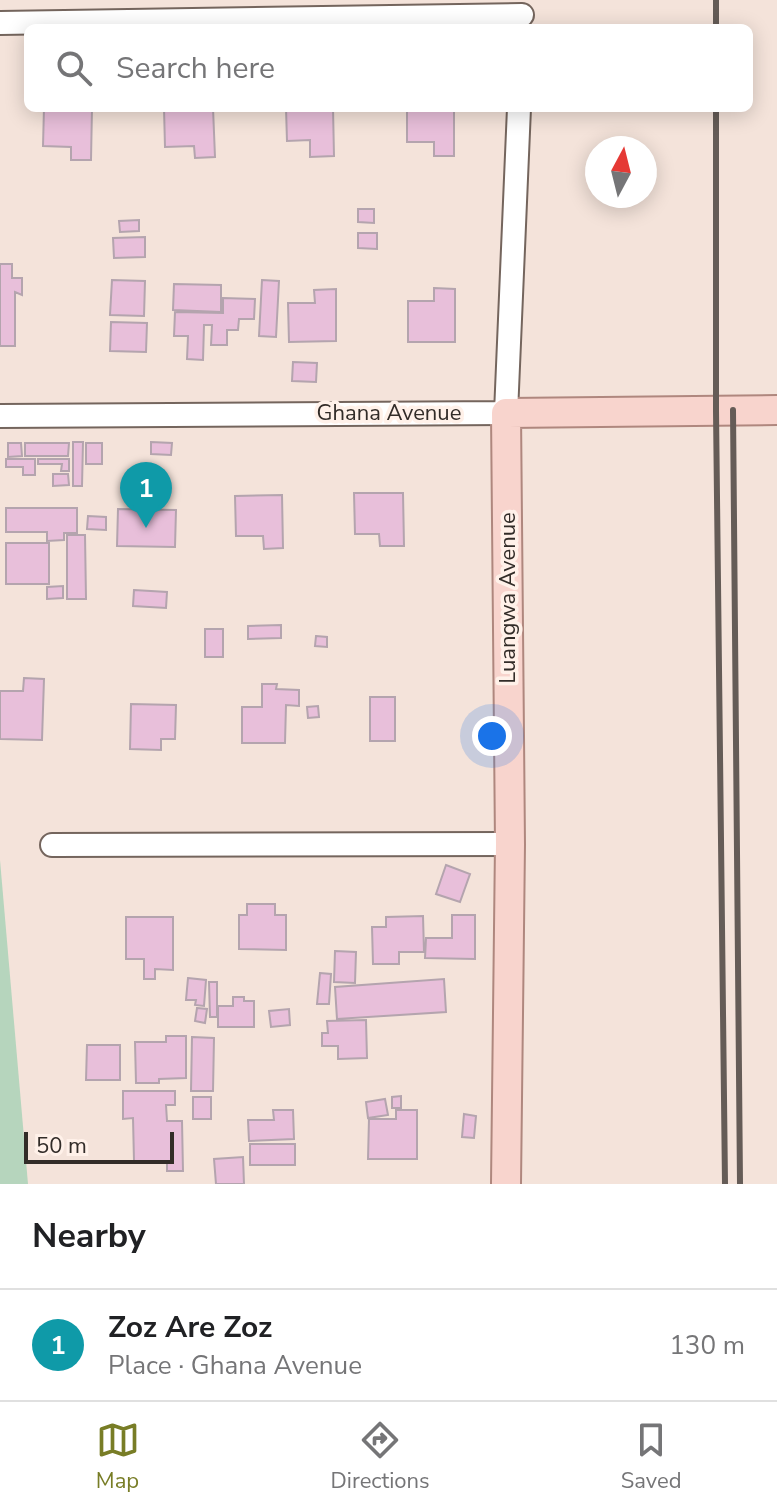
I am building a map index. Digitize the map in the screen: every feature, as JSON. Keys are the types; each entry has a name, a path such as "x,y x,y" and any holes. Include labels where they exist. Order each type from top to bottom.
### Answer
{"main road":[{"name":"Ghana Avenue","path":"506,413 777,410"},
{"name":"Luangwa Avenue","path":"506,413 510,844 506,1184"}],"street":[{"path":"0,23 522,14"},
{"name":"Luangwa Avenue","path":"506,413 519,112"},
{"name":"Ghana Avenue","path":"0,416 506,413"},
{"path":"52,845 510,844"}],"green space":[{"path":"0,860 28,1184 0,1184"}],"building":[{"path":"44,112 92,112 91,160 71,160 71,147 43,146"},
{"path":"164,112 213,112 215,157 195,158 194,146 165,147"},
{"path":"286,112 333,112 334,156 310,157 310,140 287,141"},
{"path":"407,112 454,112 454,156 434,156 434,142 407,142"},
{"path":"358,209 374,209 374,223 358,222"},
{"path":"139,220 139,231 120,232 119,221"},
{"path":"358,233 377,233 377,249 358,248"},
{"path":"145,237 145,257 114,258 113,238"},
{"path":"0,264 12,264 12,278 22,278 22,295 15,292 15,346 0,346"},
{"path":"112,280 145,281 144,316 110,315"},
{"path":"262,280 279,281 276,337 259,336"},
{"path":"174,284 221,285 221,312 173,310"},
{"path":"434,288 455,289 455,342 408,342 408,301 434,301"},
{"path":"336,289 336,341 289,342 288,303 315,303 314,290"},
{"path":"223,298 255,299 254,319 239,319 238,330 227,330 227,345 211,345 212,325 204,325 203,360 187,359 188,336 174,336 175,312 223,313"},
{"path":"111,322 147,323 146,352 110,351"},
{"path":"293,362 317,363 316,382 292,381"},
{"path":"73,442 83,442 82,486 73,486"},
{"path":"151,442 172,443 171,455 151,454"},
{"path":"8,443 21,443 22,456 8,457"},
{"path":"25,443 69,443 68,456 25,456"},
{"path":"86,443 102,443 102,464 86,464"},
{"path":"6,459 35,459 35,475 23,475 23,467 6,467"},
{"path":"38,459 69,459 69,471 61,471 62,464 38,464"},
{"path":"53,474 68,474 69,485 53,486"},
{"path":"354,493 403,493 404,546 380,546 379,534 355,534"},
{"path":"282,495 283,548 264,549 263,536 236,536 235,496"},
{"path":"6,508 77,508 77,533 64,533 64,540 47,541 47,532 6,532"},
{"path":"118,509 176,510 175,547 117,546"},
{"path":"88,516 106,517 106,530 87,529"},
{"path":"67,535 85,535 86,599 67,599"},
{"path":"6,543 49,543 49,584 6,584"},
{"path":"63,586 63,598 47,599 47,587"},
{"path":"134,590 167,592 166,608 133,606"},
{"path":"281,625 281,638 248,639 248,626"},
{"path":"205,629 223,629 223,657 205,657"},
{"path":"316,636 327,637 327,647 315,646"},
{"path":"24,678 44,679 42,740 0,739 0,691 23,691"},
{"path":"262,684 277,684 276,689 299,690 299,706 286,705 285,743 242,743 242,707 262,707"},
{"path":"370,697 395,697 395,741 370,741"},
{"path":"131,704 176,705 175,739 161,739 161,750 130,749"},
{"path":"318,706 319,717 308,718 307,707"},
{"path":"446,865 470,874 460,902 436,894"},
{"path":"247,904 275,904 275,915 286,915 286,950 239,949 239,915 247,915"},
{"path":"452,915 475,915 475,959 425,958 426,938 452,938"},
{"path":"423,916 424,952 399,952 399,964 373,964 372,927 386,927 386,917"},
{"path":"126,917 173,917 173,970 155,969 155,979 144,979 144,959 126,959"},
{"path":"335,951 356,952 355,983 334,982"},
{"path":"320,973 331,974 329,1004 317,1004"},
{"path":"188,978 206,980 204,1006 195,1005 196,1000 186,1000"},
{"path":"444,979 446,1012 337,1019 335,987"},
{"path":"209,982 217,982 217,1017 210,1017"},
{"path":"233,997 254,1001 254,1027 218,1027 218,1006 233,1006"},
{"path":"197,1008 207,1009 205,1023 195,1021"},
{"path":"289,1009 290,1025 271,1027 269,1011"},
{"path":"366,1020 367,1058 338,1059 338,1046 322,1046 322,1033 328,1033 327,1021"},
{"path":"166,1036 186,1036 186,1078 136,1083 135,1042 166,1042"},
{"path":"192,1037 214,1038 213,1091 191,1091"},
{"path":"87,1045 120,1045 120,1080 86,1080"},
{"path":"123,1091 175,1091 175,1105 166,1105 167,1121 182,1121 183,1171 167,1171 167,1161 134,1161 133,1118 123,1119"},
{"path":"401,1096 401,1108 392,1108 392,1097"},
{"path":"193,1097 211,1097 211,1119 193,1119"},
{"path":"385,1099 388,1115 368,1118 366,1102"},
{"path":"273,1110 293,1110 294,1139 249,1141 248,1120 274,1120"},
{"path":"396,1110 417,1110 417,1159 368,1159 369,1119 396,1119"},
{"path":"464,1114 476,1116 474,1138 462,1137"},
{"path":"250,1144 295,1144 295,1165 250,1165"},
{"path":"243,1157 244,1184 216,1184 214,1159"}],"railway":[{"path":"716,0 716,24"},
{"path":"716,112 716,411 725,1184"},
{"path":"733,410 740,1184"}],"place":[{"name":"Zoz Are Zoz","path":"146,528"}]}
